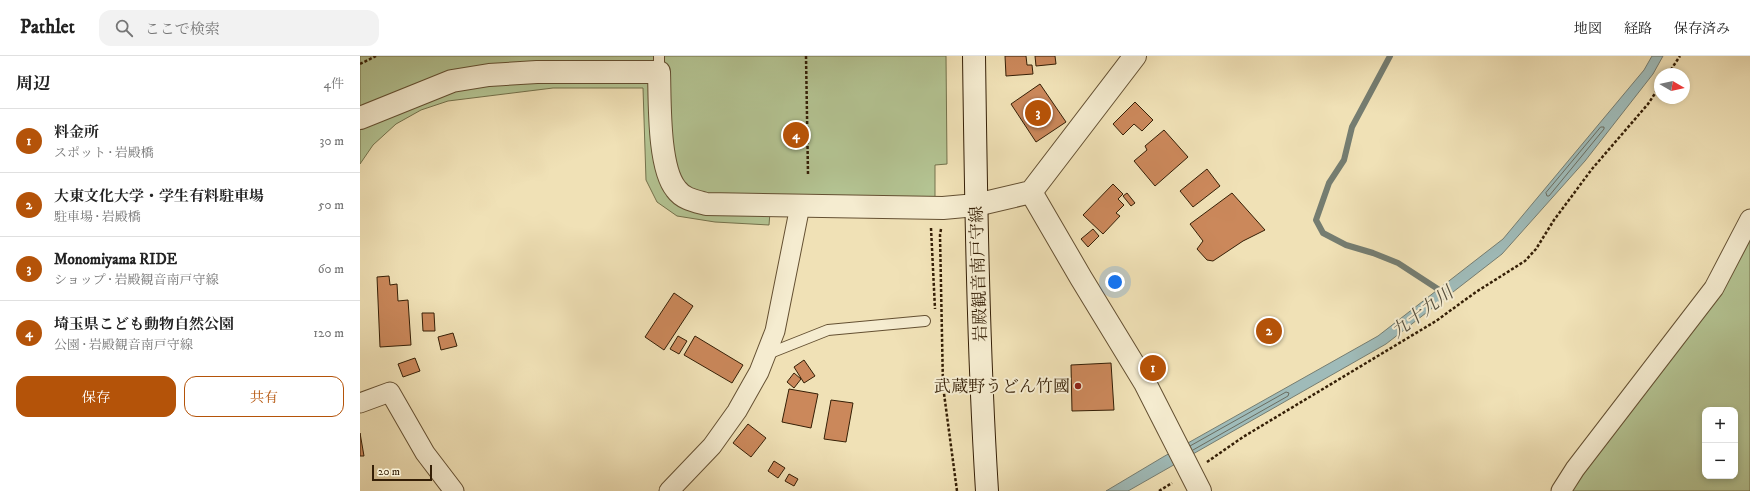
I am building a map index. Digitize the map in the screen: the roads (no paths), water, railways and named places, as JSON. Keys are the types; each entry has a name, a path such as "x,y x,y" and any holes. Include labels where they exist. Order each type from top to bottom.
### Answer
{"street":[{"name":"岩殿観音南戸守線","path":"974,56 976,205 982,406 987,491"},
{"path":"360,118 452,81 488,75 659,64 665,166 676,189 688,200 706,204 943,208 976,205 1032,192 1135,56"},
{"path":"1032,192 1081,278 1145,383 1195,482"},
{"path":"669,491 712,446 737,411 759,372 775,331 800,206"},
{"path":"1561,491 1575,469 1714,288 1750,219"},
{"path":"360,403 390,392 425,453 454,491"}],"lane":[{"path":"766,355 828,330 925,321"}],"water":[{"name":"九十九川","path":"1652,56 1663,56 1656,68 1654,68 1653,74 1585,161 1502,254 1386,344 1128,491 1106,491 1163,457 1378,336 1503,239 1644,70"}],"waterway":[{"name":"九十九川","path":"1390,56 1352,127 1344,160 1329,183 1316,220 1323,233 1346,245 1373,253 1398,263 1444,293"}],"place":[{"name":"Monomiyama RIDE","path":"1038,113"},
{"name":"埼玉県こども動物自然公園","path":"796,135"},
{"name":"大東文化大学・学生有料駐車場","path":"1269,331"},
{"name":"料金所","path":"1153,368"},
{"name":"武蔵野うどん竹國","path":"1078,386"}]}
